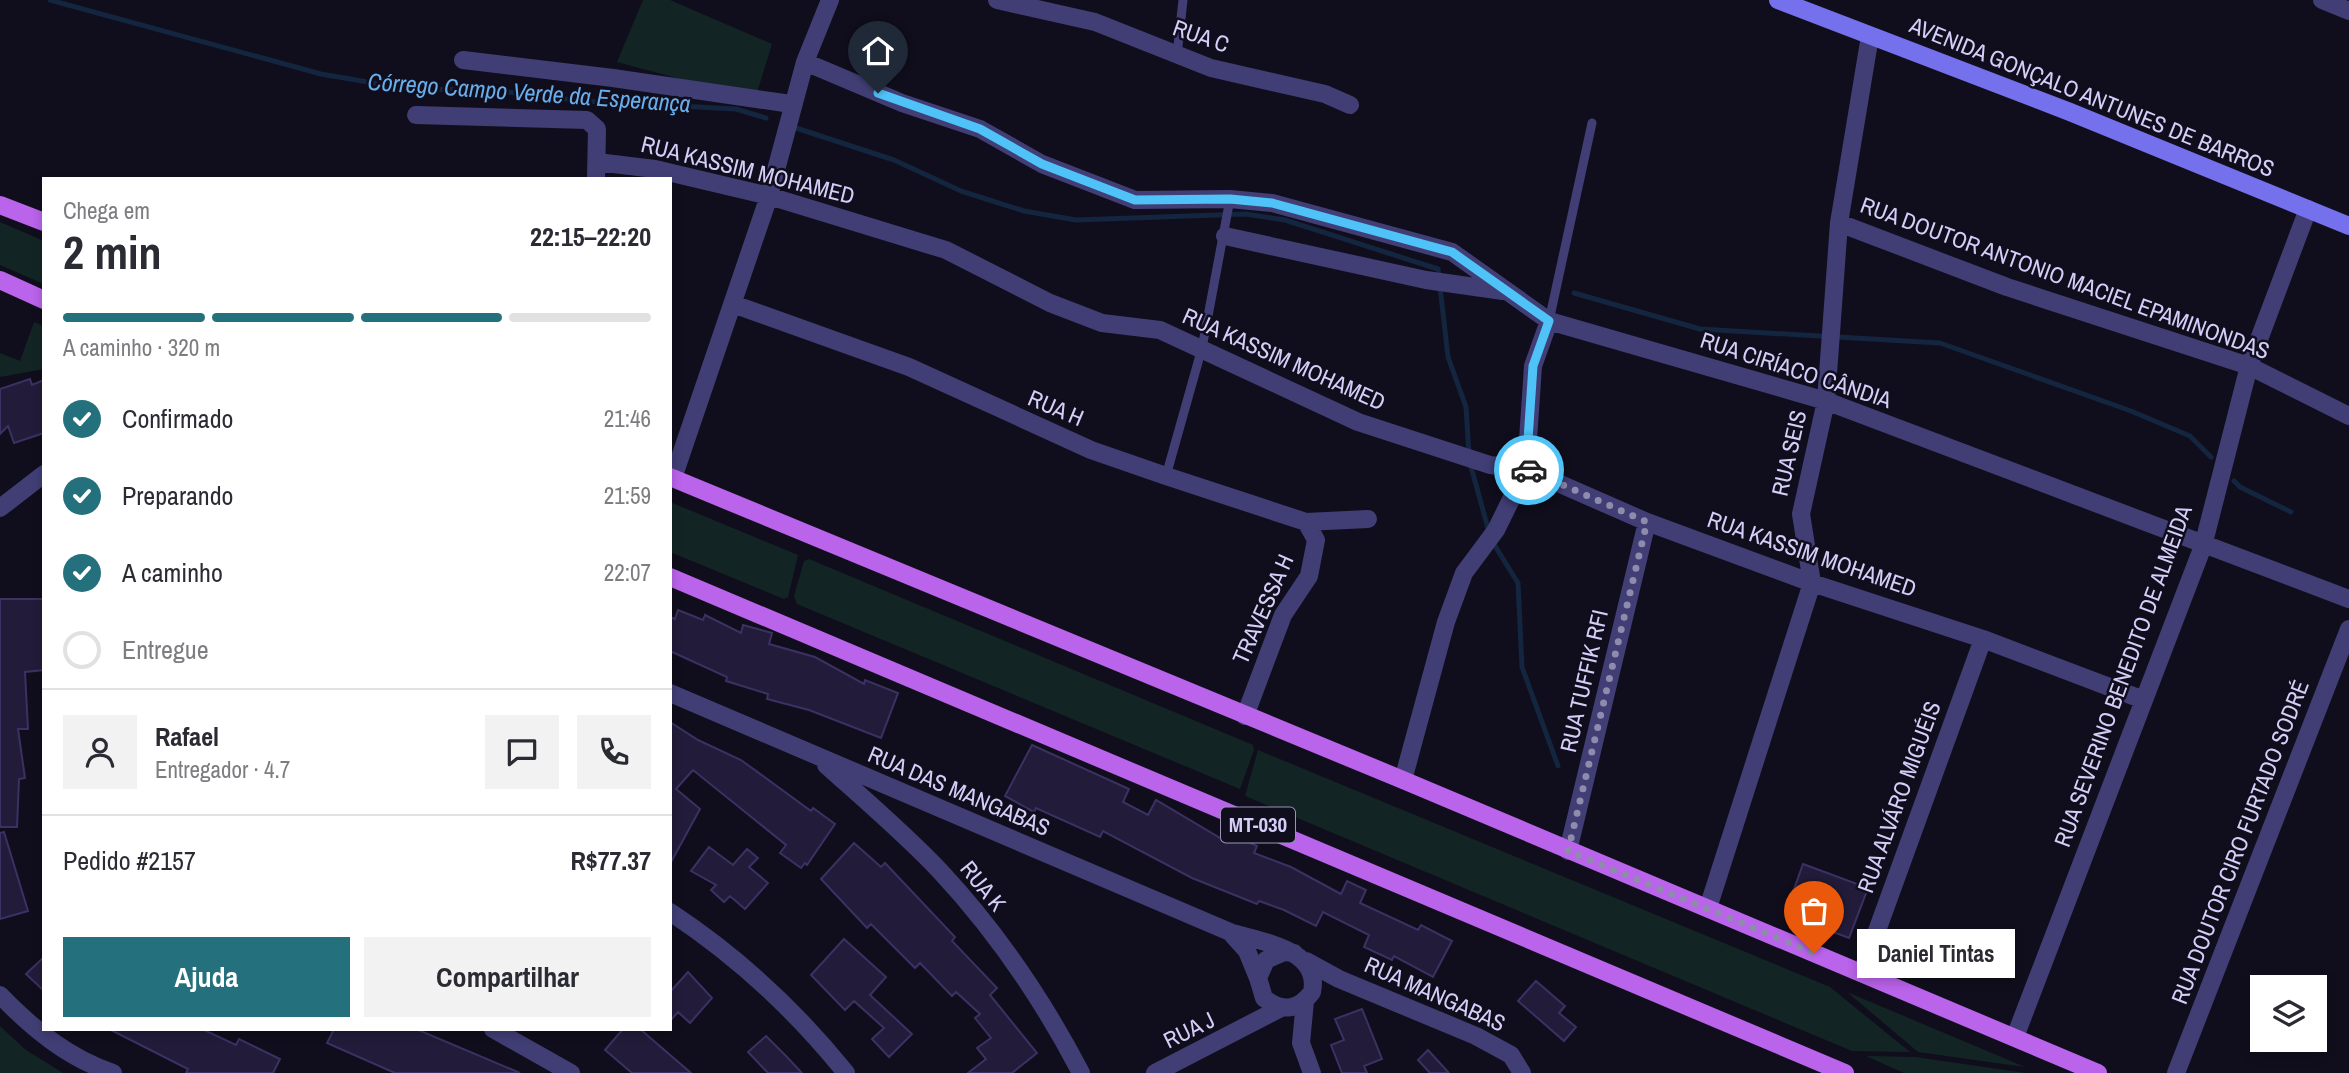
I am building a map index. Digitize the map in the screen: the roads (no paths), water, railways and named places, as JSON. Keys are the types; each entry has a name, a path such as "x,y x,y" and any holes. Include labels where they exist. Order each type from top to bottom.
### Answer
{"main road":[{"name":"AVENIDA GONÇALO ANTUNES DE BARROS","path":"1778,0 2070,112 2349,226"},
{"path":"0,205 42,221"},
{"path":"0,280 42,299"},
{"path":"672,477 1403,780 2098,1073"},
{"name":"MT-030","path":"672,578 1845,1073"}],"street":[{"path":"672,477 769,196 804,62 830,0"},
{"name":"RUA C","path":"997,0 1095,22 1211,68 1325,94 1350,105"},
{"path":"2322,0 2349,10"},
{"name":"RUA SEIS","path":"1708,908 1812,583 1801,514 1826,401 1839,223 1870,36"},
{"path":"463,60 613,78 791,104"},
{"name":"RUA CIRÍACO CÂNDIA","path":"804,62 902,103 980,129 1042,164 1135,200 1272,203 1452,252 1549,321 1826,401 2203,546 2349,599"},
{"name":"RUA KASSIM MOHAMED","path":"415,116 587,120 597,129 597,170 655,169 769,196 946,250 1051,303 1102,323 1160,330 1358,422 1482,462 1526,469 1647,522 1812,583 1983,639 2141,699"},
{"name":"RUA SEVERINO BENEDITO DE ALMEIDA","path":"2015,1037 2141,699 2203,546 2249,366 2308,209"},
{"name":"RUA DOUTOR ANTONIO MACIEL EPAMINONDAS","path":"1839,223 2007,287 2249,366 2349,416"},
{"path":"1226,227 1426,280 1505,292"},
{"name":"RUA H","path":"733,304 909,367 1091,450 1166,476 1306,522 1368,519"},
{"path":"1403,780 1446,622 1464,573 1496,530 1526,469 1533,366 1549,321"},
{"path":"0,508 42,476"},
{"name":"TRAVESSA H","path":"1245,716 1283,615 1309,576 1316,540 1306,522"},
{"name":"RUA TUFFIK RFI","path":"1568,851 1647,522"},
{"name":"RUA DOUTOR CIRO FURTADO SODRÉ","path":"2176,1073 2349,629"},
{"name":"RUA ALVÁRO MIGUÉIS","path":"1862,972 1983,639"},
{"name":"RUA DAS MANGABAS","path":"672,694 1230,932 1300,957"},
{"name":"RUA K","path":"815,755 943,874 1022,974 1054,1022 1081,1073"},
{"path":"672,914 761,982 819,1040 846,1073"},
{"path":"1230,932 1247,951 1259,984 1272,1005 1283,1008 1309,997 1339,979"},
{"path":"1243,1030 1266,960 1284,952 1300,957 1312,970 1301,1043"},
{"name":"RUA MANGABAS","path":"1300,957 1339,979 1476,1036 1511,1055 1522,1073"},
{"path":"0,995 52,1042 90,1065 113,1073"},
{"path":"1283,1008 1290,1033 1301,1043 1312,1073"},
{"name":"RUA J","path":"1155,1073 1283,1008"},
{"path":"496,1031 571,1073"}],"lane":[{"path":"1177,55 1183,0"},
{"path":"1549,321 1592,123"},
{"path":"1166,476 1202,348 1230,200"}],"waterway":[{"name":"Córrego Campo Verde da Esperança","path":"50,0 321,74 409,89 491,90 582,101 736,109 766,118"},
{"name":"Córrego Campo Verde da Esperança","path":"796,128 894,160 961,191 1024,211 1076,220 1245,214 1285,220 1438,269 1448,357 1466,407 1469,454"},
{"name":"Córrego Campo Verde da Esperança","path":"1574,293 1700,329 1940,343 2131,411 2190,436 2211,457"},
{"path":"1470,463 1489,532"},
{"name":"Córrego Campo Verde da Esperança","path":"2234,481 2240,487 2291,512"},
{"path":"1492,541 1518,583 1522,667 1558,766"}],"place":[{"name":"Daniel Tintas","path":"1814,953"}]}
